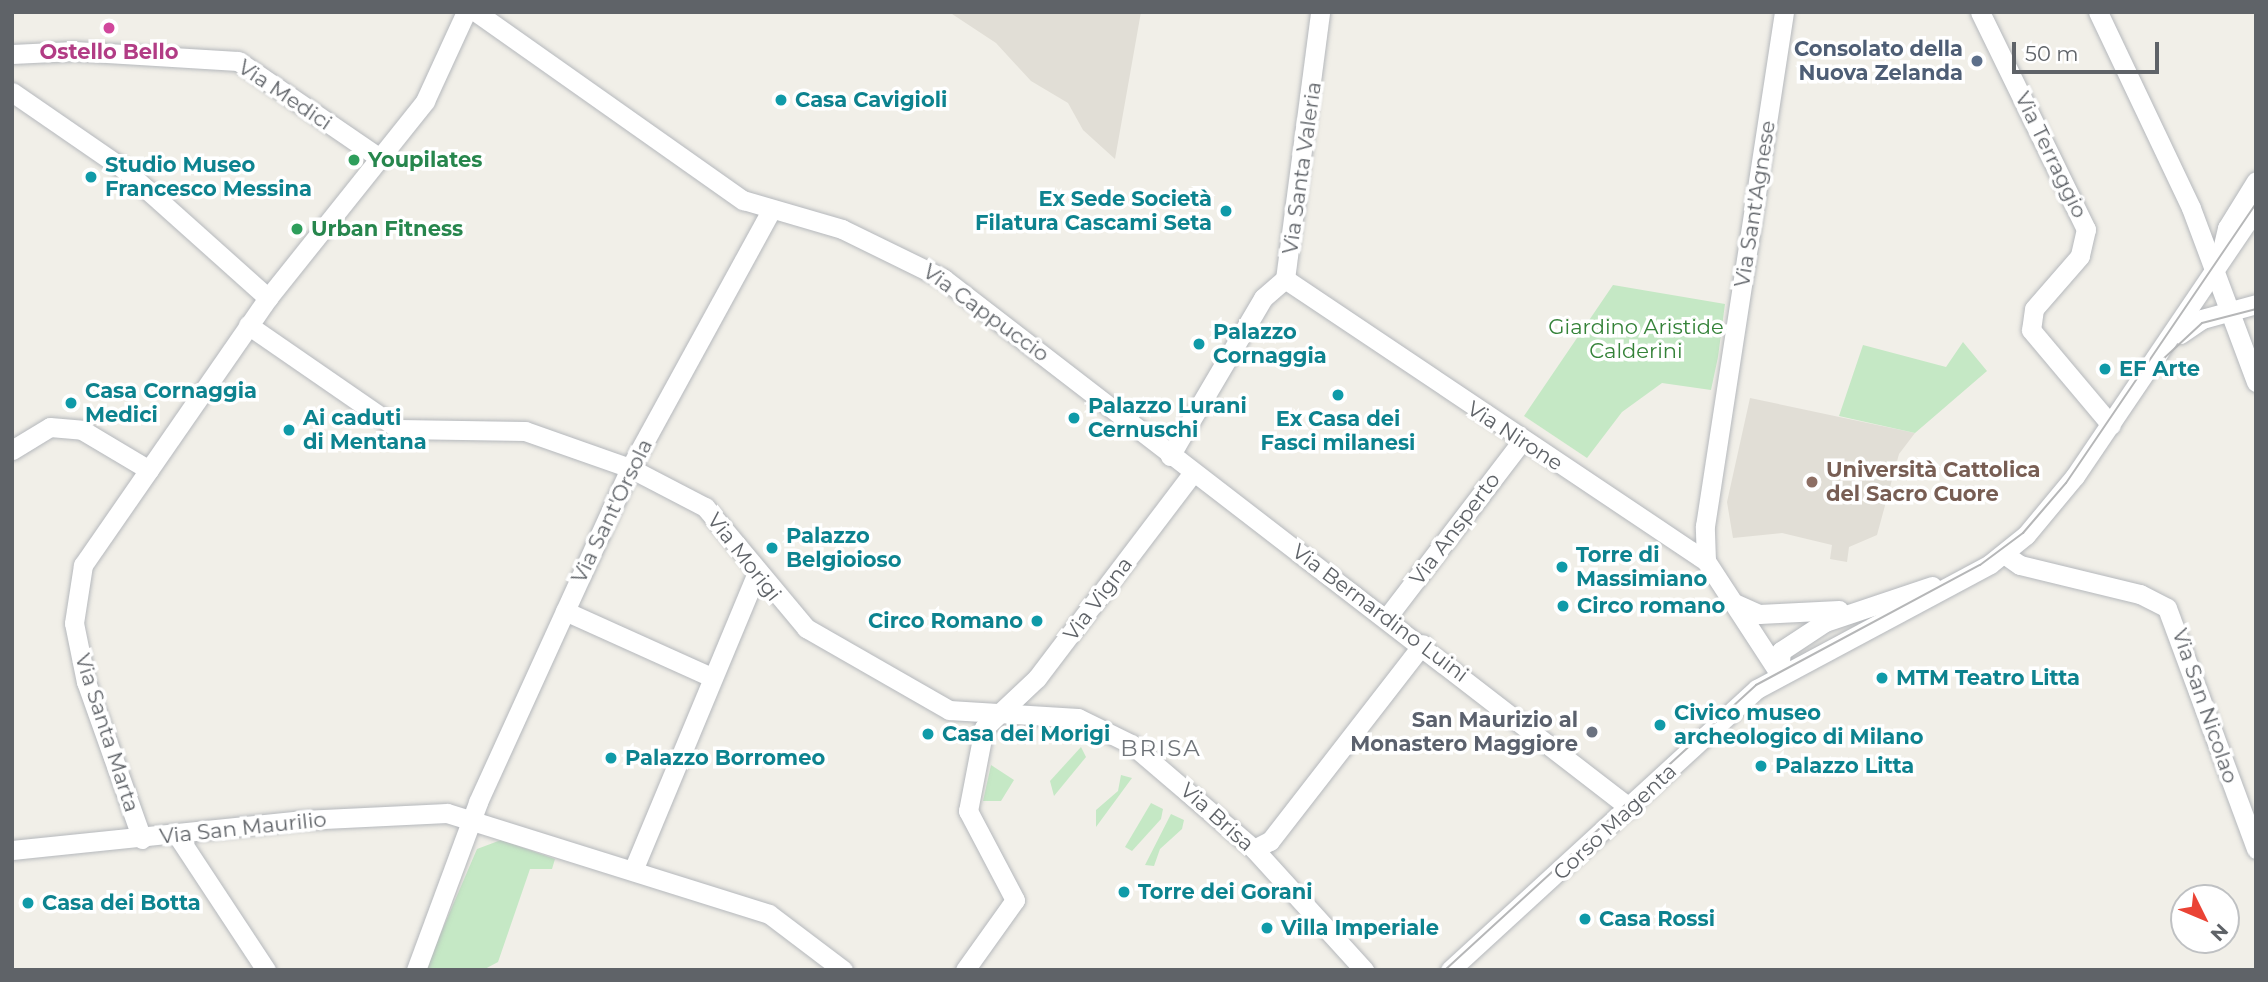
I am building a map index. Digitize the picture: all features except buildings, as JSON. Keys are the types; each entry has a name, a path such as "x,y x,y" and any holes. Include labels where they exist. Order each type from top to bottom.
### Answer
{"street":[{"name":"Via Santa Marta","path":"142,839 86,682 74,623 83,565 248,325 425,101 466,12"},
{"name":"Via Cappuccio","path":"476,12 743,201 770,212 842,229 944,279 1192,474"},
{"name":"Via Santa Valeria","path":"1170,456 1263,298 1285,279 1320,12"},
{"name":"Via Sant'Agnese","path":"1706,561 1705,526 1784,12"},
{"name":"Via Terraggio","path":"1980,12 2086,229 2080,256 2034,309 2031,330 2111,425"},
{"path":"2098,12 2217,273 2256,382"},
{"name":"Via Medici","path":"12,54 74,51 238,61 381,159"},
{"path":"12,92 125,170 219,258 268,298"},
{"path":"2217,273 2227,228 2256,181"},
{"path":"2162,352 2217,273 2256,209"},
{"name":"Via Sant'Orsola","path":"416,969 472,819 630,468 770,212"},
{"name":"Via Nirone","path":"1285,279 1522,442 1706,561 1779,673"},
{"path":"2162,352 2186,328 2229,310 2256,304"},
{"name":"Via Morigi","path":"248,325 384,422 414,432 435,429 525,430 630,468 705,507 756,575 829,643 949,710 996,716"},
{"name":"Corso Magenta","path":"1450,970 1779,673 1960,581 2004,554 2050,510 2162,352"},
{"path":"12,450 50,428 82,430 149,470"},
{"name":"Via Ansperto","path":"1388,616 1522,442"},
{"name":"Via Bernardino Luini","path":"1192,474 1388,616 1630,808"},
{"name":"Via Vigna","path":"965,970 1015,900 968,811 984,728 1037,678 1192,474"},
{"name":"Via San Nicolao","path":"2004,554 2020,565 2140,594 2167,608 2256,849"},
{"path":"634,867 709,676 756,575"},
{"name":"Corso Magenta","path":"1779,673 1787,645 1850,609 1960,581"},
{"path":"1734,603 1788,615 1850,609"},
{"path":"565,611 709,676"},
{"path":"1254,849 1270,841 1423,644"},
{"name":"Via Brisa","path":"996,716 1059,715 1090,723 1131,744 1254,849 1364,970"},
{"name":"Via San Maurilio","path":"12,850 142,839 303,820 447,813 634,867 769,914 843,970"},
{"path":"177,835 265,970"}],"shaded area":[{"path":"949,12 1141,12 1115,159 1083,130 1068,103 1031,81 996,43"},
{"name":"Università Cattolica del Sacro Cuore","path":"1750,398 1915,433 1899,454 1877,535 1849,547 1847,562 1830,559 1832,545 1782,533 1733,538 1727,502"}],"green space":[{"name":"Giardino Aristide Calderini","path":"1613,285 1725,304 1718,357 1711,390 1662,383 1622,412 1587,458 1524,416"},
{"path":"1963,342 1987,371 1915,433 1839,416 1863,345 1946,367"},
{"path":"1081,747 1086,757 1054,796 1050,781"},
{"path":"991,765 1014,780 1001,801 983,801"},
{"path":"1121,775 1132,778 1096,827 1096,810 1118,791"},
{"path":"1151,803 1163,809 1161,819 1132,851 1125,847"},
{"path":"1171,814 1184,820 1182,829 1160,849 1154,866 1145,865"},
{"path":"501,840 555,859 552,869 530,869 498,962 483,970 425,970 477,849"}],"tram line":[{"path":"1445,970 1756,685 1980,565 2023,533 2066,483 2256,203"},
{"path":"2160,362 2202,323 2256,309"}],"place":[{"name":"Ostello Bello","path":"109,28"},
{"name":"Consolato della Nuova Zelanda","path":"1977,61"},
{"name":"Casa Cavigioli","path":"781,100"},
{"name":"Youpilates","path":"354,160"},
{"name":"Studio Museo Francesco Messina","path":"91,177"},
{"name":"Ex Sede Società Filatura Cascami Seta","path":"1226,211"},
{"name":"Urban Fitness","path":"297,229"},
{"name":"Palazzo Cornaggia","path":"1199,344"},
{"name":"EF Arte","path":"2105,369"},
{"name":"Ex Casa dei Fasci milanesi","path":"1338,395"},
{"name":"Casa Cornaggia Medici","path":"71,403"},
{"name":"Palazzo Lurani Cernuschi","path":"1074,418"},
{"name":"Ai caduti di Mentana","path":"289,430"},
{"name":"Università Cattolica del Sacro Cuore","path":"1812,482"},
{"name":"Palazzo Belgioioso","path":"772,548"},
{"name":"Torre di Massimiano","path":"1562,567"},
{"name":"Circo romano","path":"1563,606"},
{"name":"Circo Romano","path":"1037,621"},
{"name":"MTM Teatro Litta","path":"1882,678"},
{"name":"Civico museo archeologico di Milano","path":"1660,725"},
{"name":"San Maurizio al Monastero Maggiore","path":"1592,732"},
{"name":"Casa dei Morigi","path":"928,734"},
{"name":"Palazzo Borromeo","path":"611,758"},
{"name":"Palazzo Litta","path":"1761,766"},
{"name":"Torre dei Gorani","path":"1124,892"},
{"name":"Casa dei Botta","path":"28,903"},
{"name":"Casa Rossi","path":"1585,919"},
{"name":"Villa Imperiale","path":"1267,928"}],"district":[{"name":"BRISA","path":"1161,748"}]}
